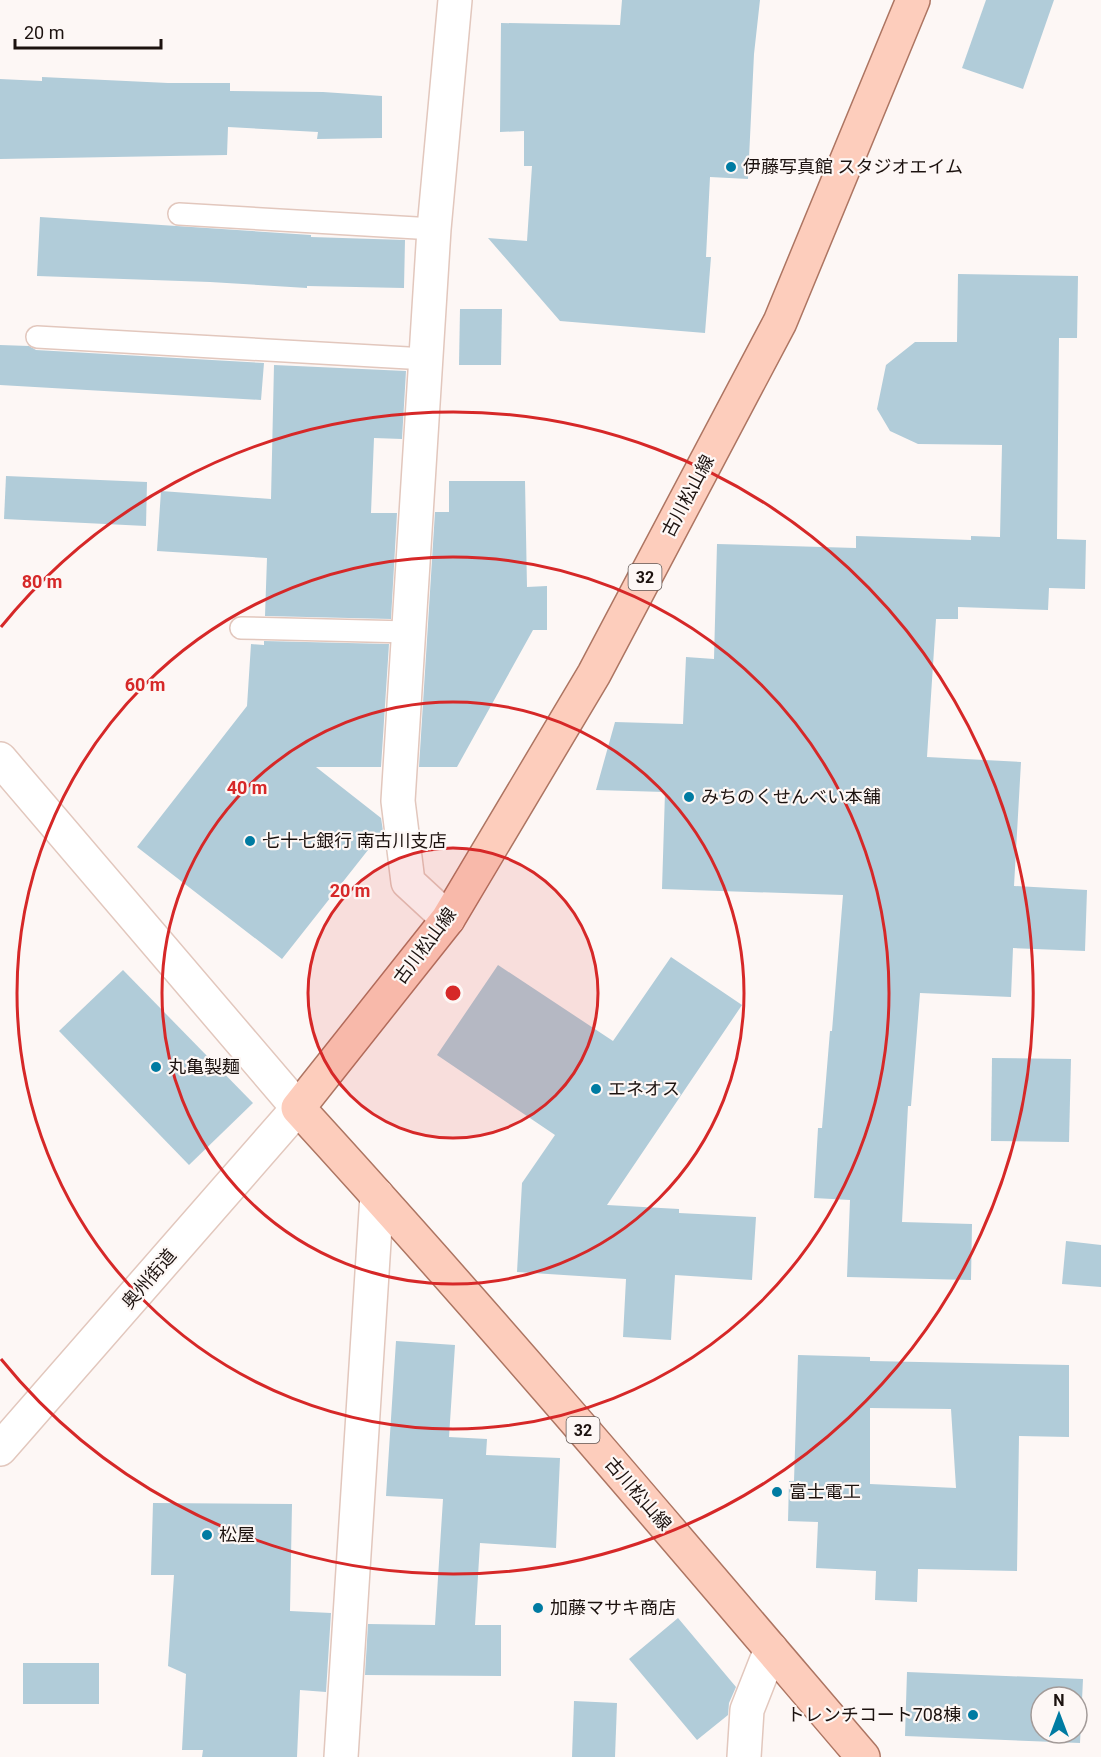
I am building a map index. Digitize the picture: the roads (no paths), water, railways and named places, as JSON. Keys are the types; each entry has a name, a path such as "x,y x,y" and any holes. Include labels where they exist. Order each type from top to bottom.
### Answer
{"main road":[{"name":"古川松山線","path":"863,1757 377,1195 298,1108 448,919 594,674 780,322 913,0"}],"street":[{"path":"448,919 408,882 398,801 434,229 455,0"},
{"path":"0,759 298,1108"},
{"name":"奥州街道","path":"0,1449 298,1108"},
{"path":"341,1757 377,1195"},
{"path":"744,1757 747,1710 771,1649"}],"lane":[{"path":"179,214 434,229"},
{"path":"37,337 426,359"},
{"path":"241,627 409,632"}],"place":[{"name":"伊藤写真館 スタジオエイム","path":"731,167"},
{"name":"みちのくせんべい本舗","path":"689,797"},
{"name":"七十七銀行 南古川支店","path":"250,841"},
{"name":"丸亀製麺","path":"156,1067"},
{"name":"エネオス","path":"596,1089"},
{"name":"富士電工","path":"777,1492"},
{"name":"松屋","path":"207,1535"},
{"name":"加藤マサキ商店","path":"538,1608"},
{"name":"トレンチコート708棟","path":"973,1715"}]}
